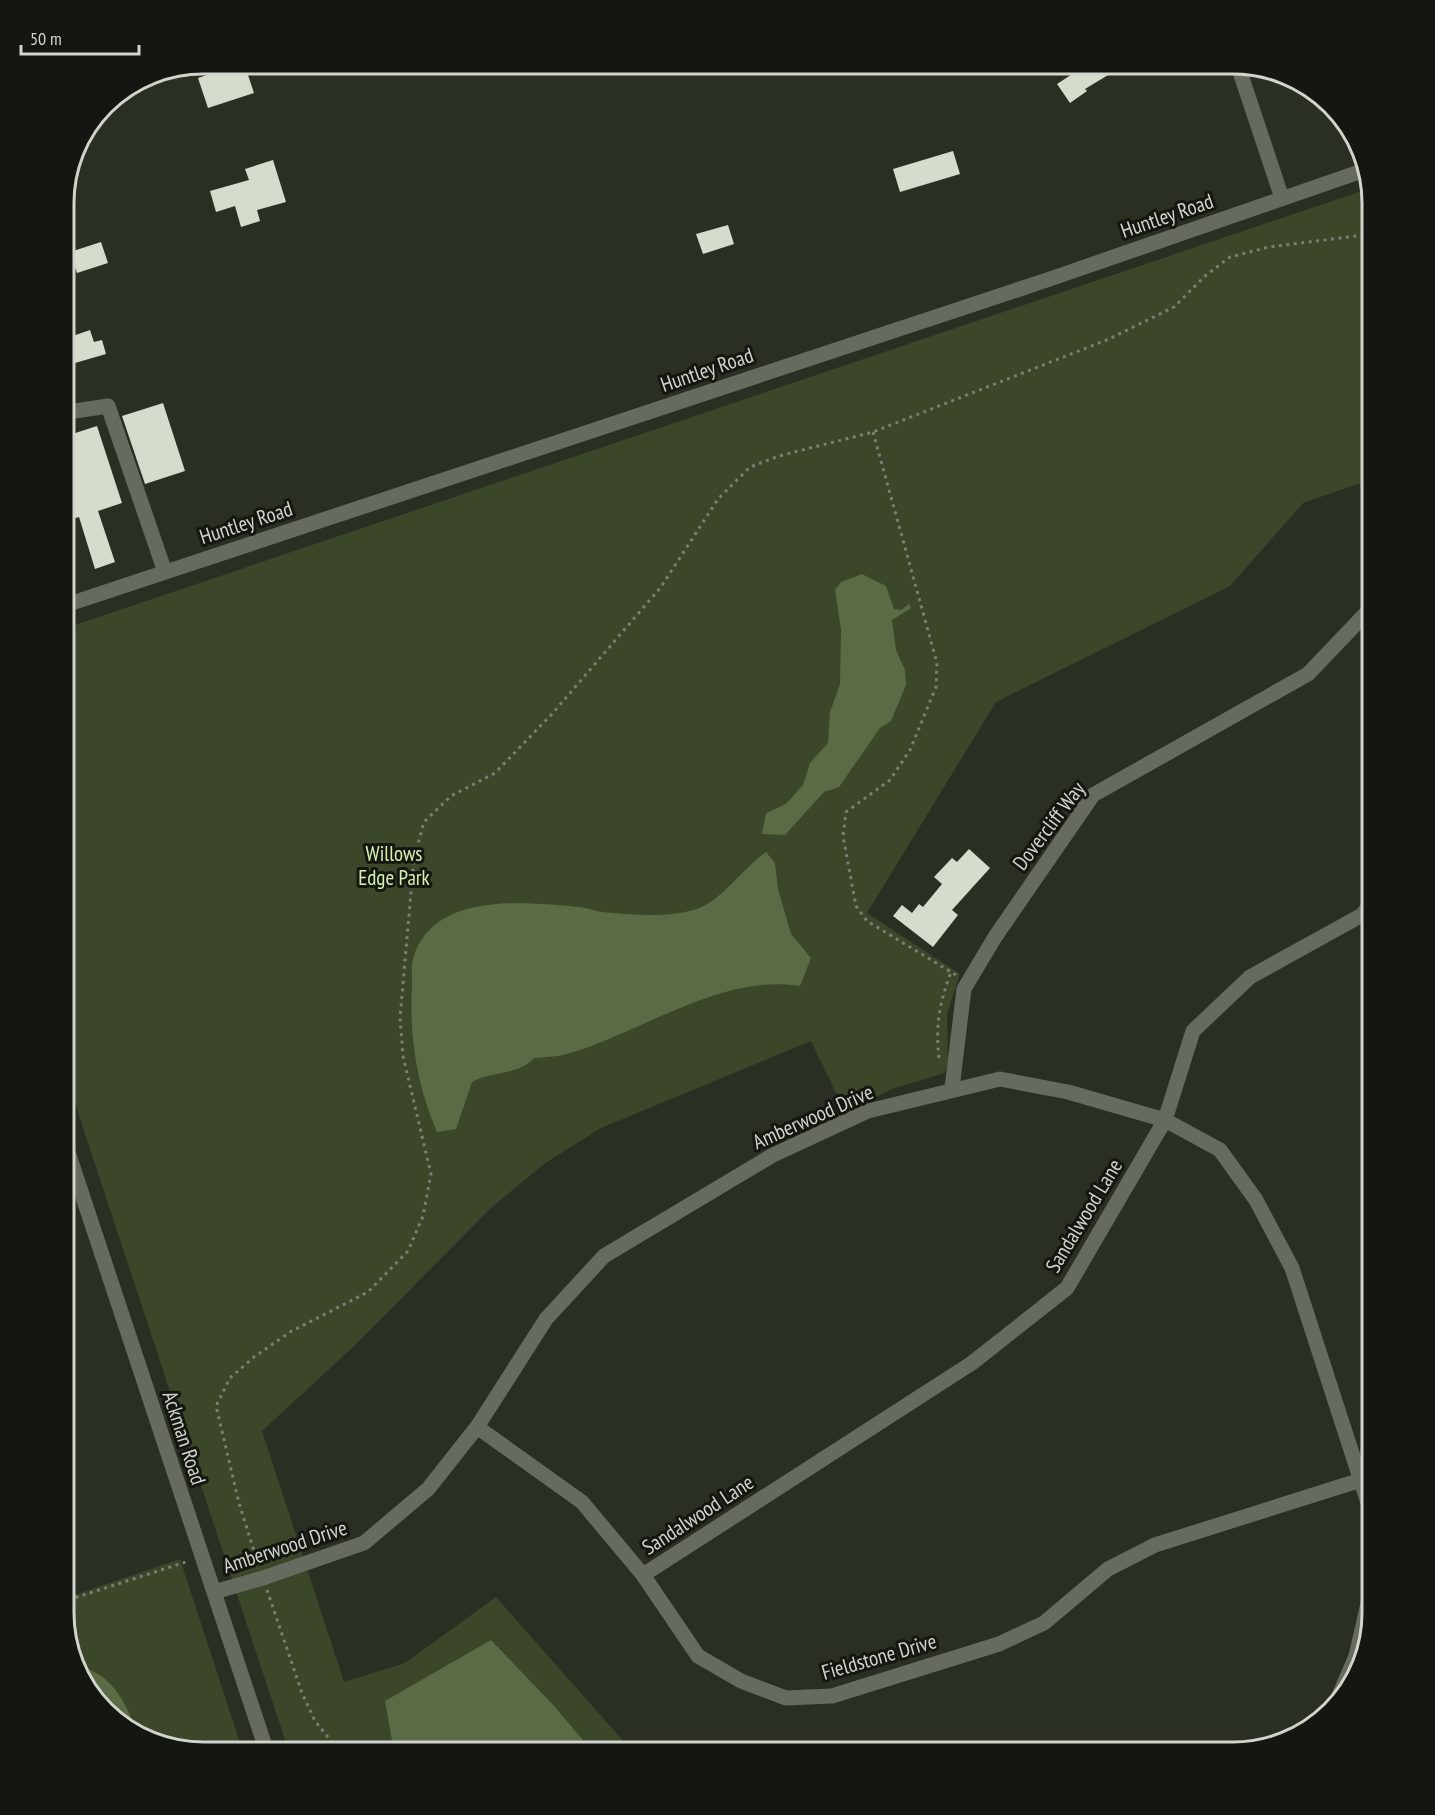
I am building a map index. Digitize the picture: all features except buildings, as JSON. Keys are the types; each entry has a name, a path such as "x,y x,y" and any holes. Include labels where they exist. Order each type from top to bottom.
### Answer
{"street":[{"path":"1241,74 1282,198"},
{"name":"Huntley Road","path":"74,602 1047,280 1358,172"},
{"path":"74,411 108,406 165,572"},
{"name":"Dovercliff Way","path":"952,1088 964,989 995,937 1093,795 1308,674 1362,617"},
{"name":"Sandalwood Lane","path":"643,1575 972,1363 1066,1288 1165,1120 1194,1031 1250,977 1362,915"},
{"name":"Amberwood Drive","path":"214,1592 263,1578 364,1543 428,1489 477,1427 546,1319 604,1256 773,1155 868,1111 952,1088 1000,1079 1068,1092 1165,1120 1220,1150 1256,1200 1292,1268 1362,1483"},
{"name":"Ackman Road","path":"74,1170 264,1742"},
{"name":"Fieldstone Drive","path":"477,1427 582,1502 643,1575 698,1656 741,1681 786,1698 831,1696 999,1644 1044,1623 1108,1569 1155,1545 1361,1480"}],"path":[{"path":"332,1742 315,1721 302,1693 239,1503 216,1406 230,1378 254,1358 290,1332 368,1292 408,1251 423,1216 431,1174 403,1056 400,1018 414,858 424,822 451,796 495,773 552,714 661,587 718,498 750,467 779,456 873,432 1109,339 1174,307 1205,276 1230,257 1269,247 1362,235"},
{"path":"873,432 937,663 936,687 910,750 891,780 846,812 843,836 856,906 867,921 968,982"},
{"path":"940,1059 937,1038 939,1004 951,972"},
{"path":"74,1598 202,1557"}],"green space":[{"name":"Willows Edge Park","path":"1361,191 1362,482 1303,503 1230,586 996,702 867,913 960,974 947,1014 948,1061 945,1073 892,1089 845,1112 811,1041 601,1128 544,1164 492,1207 353,1347 262,1431 344,1682 405,1663 496,1597 624,1742 286,1742 74,1100 74,625"},
{"path":"180,1559 240,1742 202,1742 161,1735 145,1728 117,1710 95,1684 83,1662 75,1630 74,1595"}],"shaded area":[{"path":"862,574 886,586 894,609 901,610 909,604 911,608 892,620 896,650 905,670 906,685 891,721 880,728 839,787 824,792 785,835 762,834 766,813 786,804 803,785 810,763 828,743 830,712 840,684 841,630 835,590 841,582"},
{"path":"766,852 775,863 778,889 791,934 811,958 800,986 770,984 741,988 711,996 595,1045 563,1055 534,1058 514,1070 472,1082 456,1129 437,1132 424,1097 413,1042 412,972 413,959 423,937 440,921 460,911 508,903 583,907 602,912 637,915 686,912 715,899"},
{"path":"491,1640 555,1707 585,1742 392,1742 385,1701"},
{"path":"87,1669 106,1680 113,1687 132,1721 105,1698"}]}
